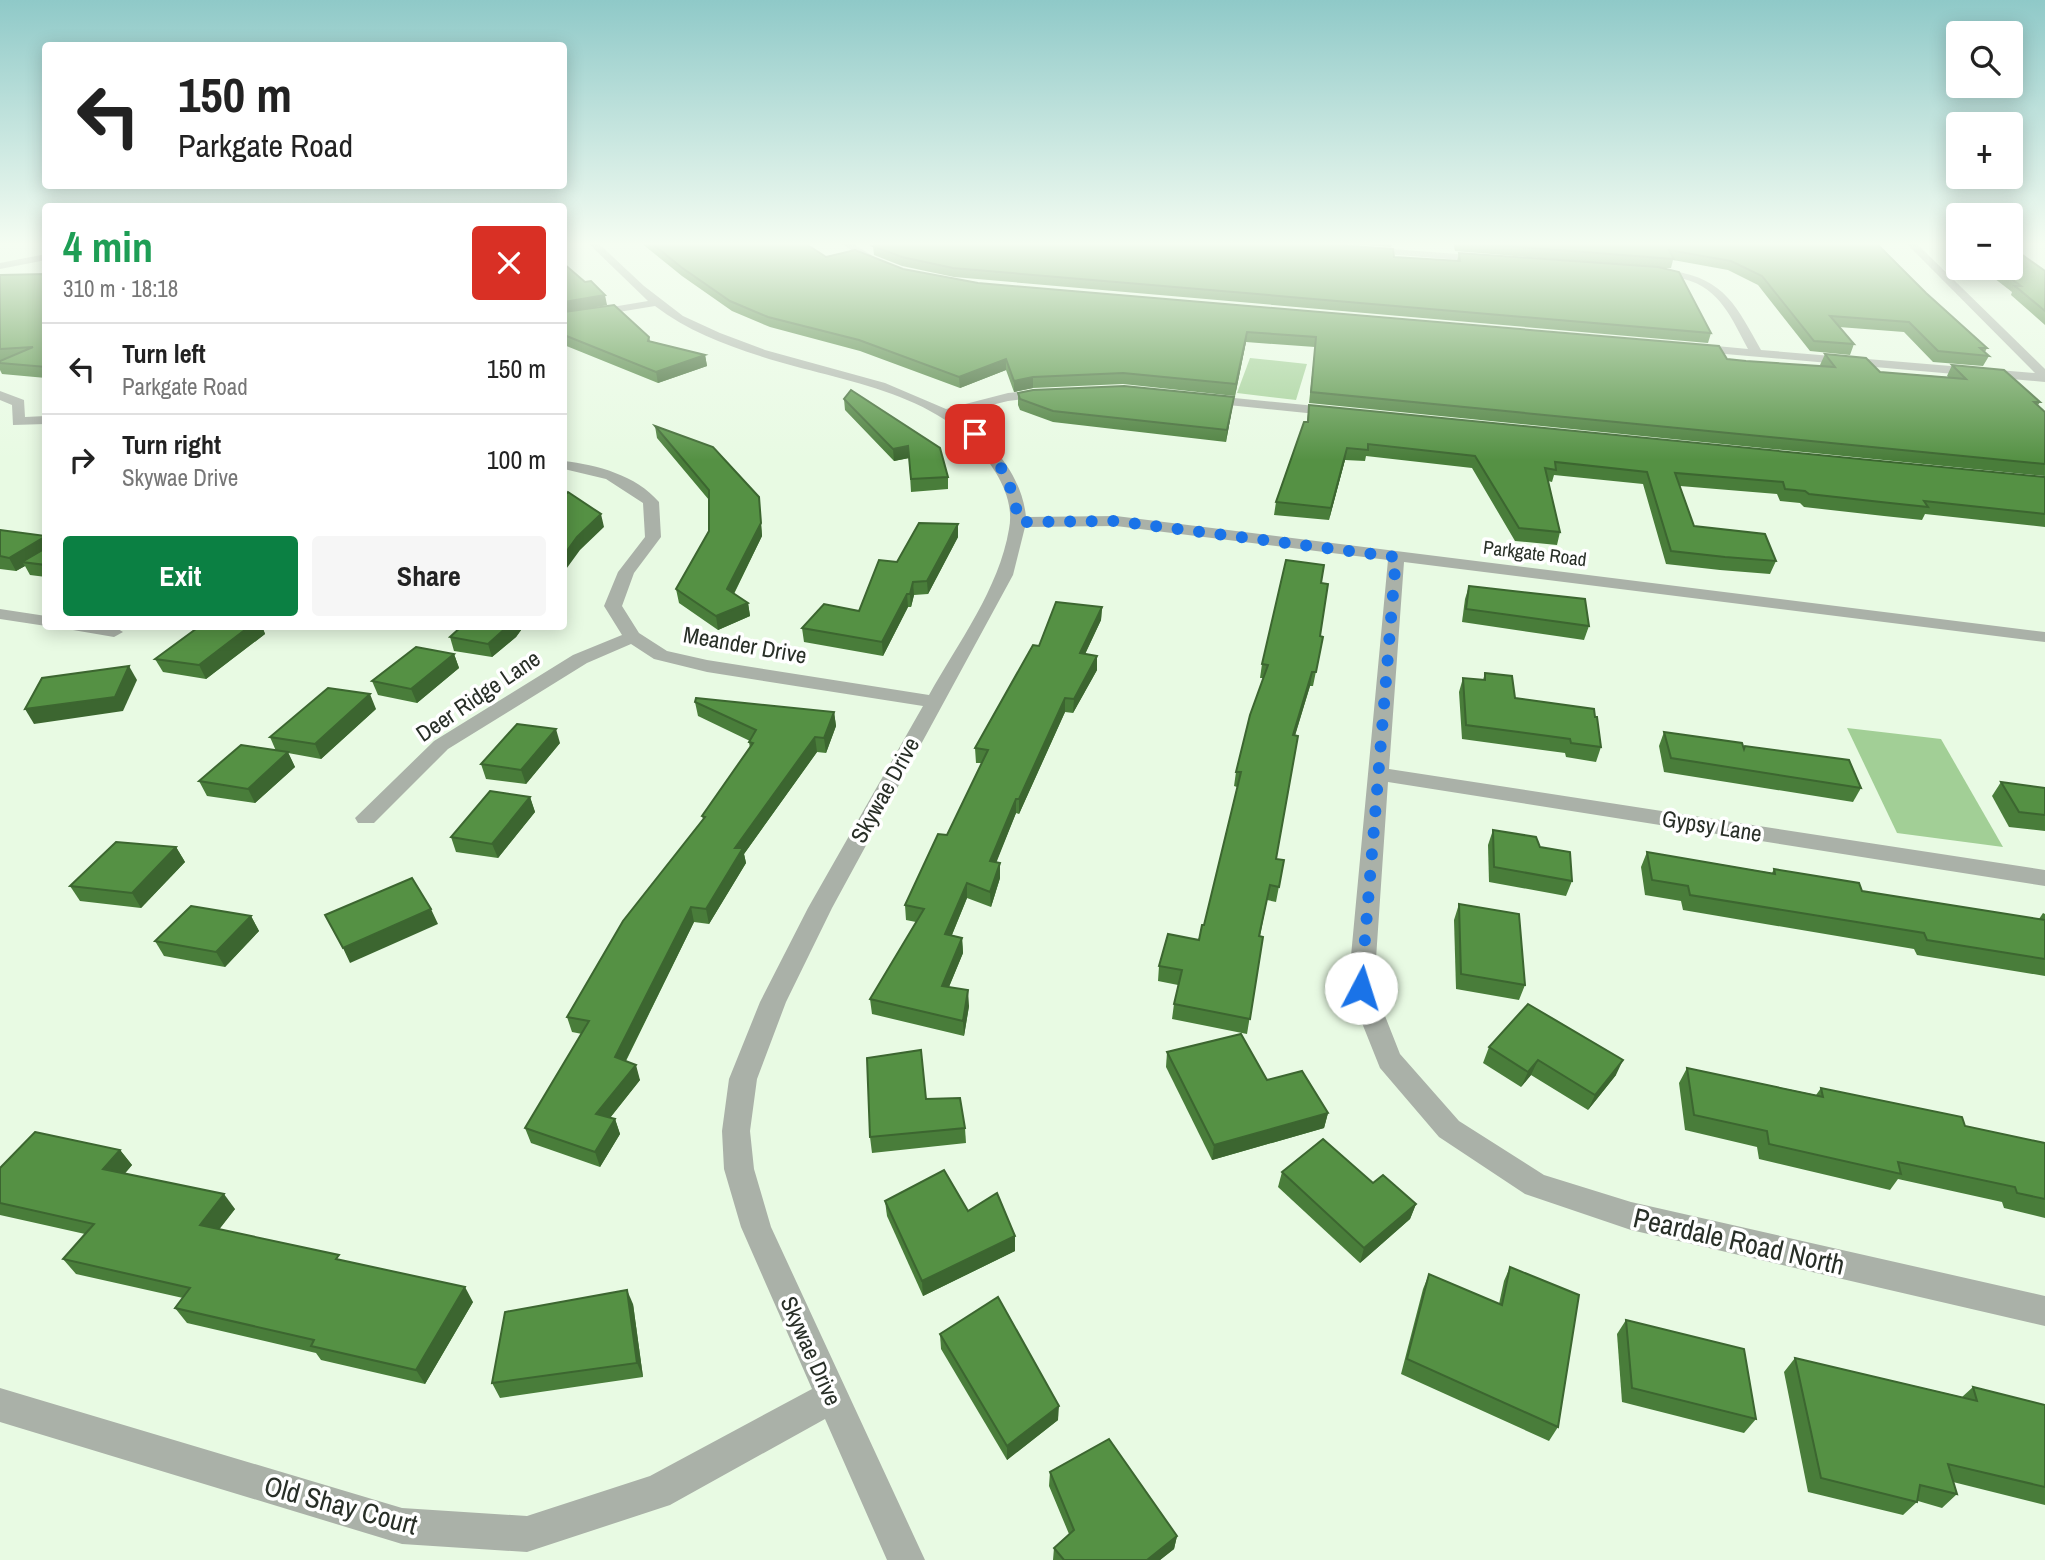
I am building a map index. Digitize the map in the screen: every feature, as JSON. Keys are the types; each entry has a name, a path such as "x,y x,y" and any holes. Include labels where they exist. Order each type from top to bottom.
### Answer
{"street":[{"name":"Skywae Drive","path":"675,315 693,326 741,346 902,393 944,413 975,434 999,460 1013,493 1019,522 1005,575 820,908 773,1002 743,1079 736,1131 744,1194 831,1397 906,1560"},
{"path":"1735,315 1757,354"},
{"path":"1983,315 2045,377"},
{"path":"1676,347 2045,377"},
{"path":"944,413 1008,397 1064,390"},
{"path":"0,395 19,403 18,422"},
{"path":"1192,398 1357,415"},
{"path":"1,430 18,422 42,420"},
{"name":"Meander Drive","path":"567,465 627,481 650,502 653,537 626,572 613,606 632,637 661,655 706,666 934,702"},
{"name":"Parkgate Road","path":"1019,522 1116,521 2045,637"},
{"name":"Peardale Road North","path":"1396,557 1361,988 1389,1060 1449,1129 1535,1185 1631,1216 2045,1311"},
{"path":"0,614 42,620"},
{"path":"102,630 114,632"},
{"name":"Deer Ridge Lane","path":"366,818 441,745 580,659 632,637"},
{"name":"Gypsy Lane","path":"1379,774 2045,878"},
{"name":"Old Shay Court","path":"0,1405 402,1526 527,1534 657,1492 831,1397"}],"green space":[{"path":"1250,358 1307,364 1296,400 1237,393"},
{"path":"1847,728 1941,739 2003,847 1897,833"}],"building":[{"path":"0,315 42,315 42,367 0,363 33,347 0,349"},
{"path":"567,315 625,315 649,337 648,341 705,355 656,372 567,336"},
{"path":"763,315 1352,315 1719,346 1727,359 1746,361 1835,367 1825,354 1866,358 1880,372 1966,379 1952,365 2004,370 2040,402 2034,402 2045,412 2045,464 1311,392 1316,337 1247,332 1236,384 1123,373 1033,377 1014,381 1006,359 959,377 859,340"},
{"path":"1499,315 1701,315 1711,333"},
{"path":"1793,315 1950,315 1987,348 1980,348 1989,356 1938,351 1909,322 1830,316 1854,344 1814,341"},
{"path":"1124,386 1234,397 1227,430 1053,411 1020,399 1018,393"},
{"path":"851,390 940,448 948,477 911,479 908,446 893,449 844,399"},
{"path":"1309,405 2045,477 2045,514 1924,501 1928,507 1890,503 1809,494 1805,491 1785,489 1783,482 1675,473 1694,526 1765,534 1776,561 1725,557 1671,551 1647,472 1555,462 1556,470 1545,468 1560,532 1519,528 1475,456 1368,444 1368,450 1347,448 1331,508 1276,502 1304,422 1308,422"},
{"path":"655,426 713,447 759,497 761,523 727,589 748,603 716,616 676,589 709,531 709,490"},
{"path":"567,493 601,514 567,551"},
{"path":"919,523 958,524 927,581 913,582 910,594 907,594 882,642 802,628 824,604 859,611 879,560 897,562"},
{"path":"0,530 42,535 42,538 9,558 0,556"},
{"path":"42,550 42,564 22,562"},
{"path":"1286,560 1324,565 1321,583 1328,584 1320,636 1323,637 1316,672 1312,672 1293,735 1298,736 1276,859 1284,860 1279,887 1270,885 1259,936 1263,937 1250,1019 1174,1004 1182,970 1159,966 1168,934 1199,940 1204,925 1241,772 1236,772 1250,715 1268,665 1262,664"},
{"path":"1469,586 1585,599 1589,626 1466,609"},
{"path":"1056,602 1102,607 1080,653 1097,656 1074,699 1065,698 1019,799 1016,799 990,861 1000,863 990,892 967,883 945,934 962,938 942,986 968,990 963,1021 870,999 924,909 905,905 938,834 947,835 988,750 975,748 1033,645 1039,646"},
{"path":"195,630 245,630 199,665 155,659"},
{"path":"458,630 504,630 488,644 450,637"},
{"path":"416,647 454,654 411,689 372,681"},
{"path":"129,666 115,697 25,709 42,678"},
{"path":"1485,673 1512,676 1515,698 1594,709 1601,747 1571,743 1570,739 1466,725 1463,678 1485,680"},
{"path":"328,688 370,694 315,744 270,737"},
{"path":"696,698 834,712 824,738 815,737 735,848 743,848 706,909 691,907 615,1057 636,1065 596,1114 615,1119 595,1152 525,1128 589,1021 567,1017 623,921 705,817 702,816 753,743 749,742 756,730 695,702"},
{"path":"517,724 556,729 521,770 481,764"},
{"path":"1664,732 1742,743 1744,749 1745,746 1849,760 1861,788 1671,758"},
{"path":"241,745 288,752 248,789 199,781"},
{"path":"2001,782 2045,788 2045,815 2019,812"},
{"path":"490,791 530,797 492,844 451,837"},
{"path":"1493,830 1536,837 1540,847 1570,852 1572,881 1494,867"},
{"path":"116,842 176,847 132,893 70,886"},
{"path":"1647,852 1775,874 1774,869 1859,883 1862,891 2045,920 2045,959 1927,940 1924,933 1690,895 1688,886 1652,880"},
{"path":"412,878 431,909 343,948 325,915"},
{"path":"1459,904 1519,914 1525,985 1461,974"},
{"path":"191,906 251,916 216,952 155,941"},
{"path":"1528,1004 1623,1060 1595,1095 1538,1060 1528,1072 1489,1047"},
{"path":"1241,1034 1267,1080 1302,1071 1328,1113 1214,1145 1167,1052"},
{"path":"921,1050 926,1099 960,1098 965,1128 870,1137 867,1058"},
{"path":"1687,1068 1823,1097 1821,1088 1962,1117 1965,1126 2045,1143 2045,1199 2017,1193 2015,1187 1898,1162 1901,1174 1769,1144 1767,1131 1694,1115"},
{"path":"35,1132 120,1150 103,1169 224,1194 200,1225 339,1255 336,1259 465,1287 416,1370 311,1346 314,1340 175,1308 190,1288 63,1259 94,1224 0,1203 0,1168"},
{"path":"1323,1139 1373,1183 1383,1175 1416,1204 1364,1248 1282,1172"},
{"path":"944,1170 968,1211 997,1193 1015,1236 922,1281 885,1201"},
{"path":"1510,1267 1579,1295 1558,1427 1407,1359 1429,1274 1502,1305"},
{"path":"627,1290 637,1363 492,1383 505,1312"},
{"path":"998,1297 1059,1406 1007,1446 940,1334"},
{"path":"1626,1320 1744,1349 1756,1419 1632,1388"},
{"path":"1795,1358 1977,1401 1973,1387 2045,1405 2045,1487 1948,1464 1957,1494 1920,1485 1917,1502 1821,1478"},
{"path":"1109,1439 1177,1536 1147,1560 1064,1560 1054,1548 1074,1530 1050,1472"}],"route":[{"path":"975,434 999,460 1013,493 1019,522 1116,521 1396,557 1361,988"}]}
